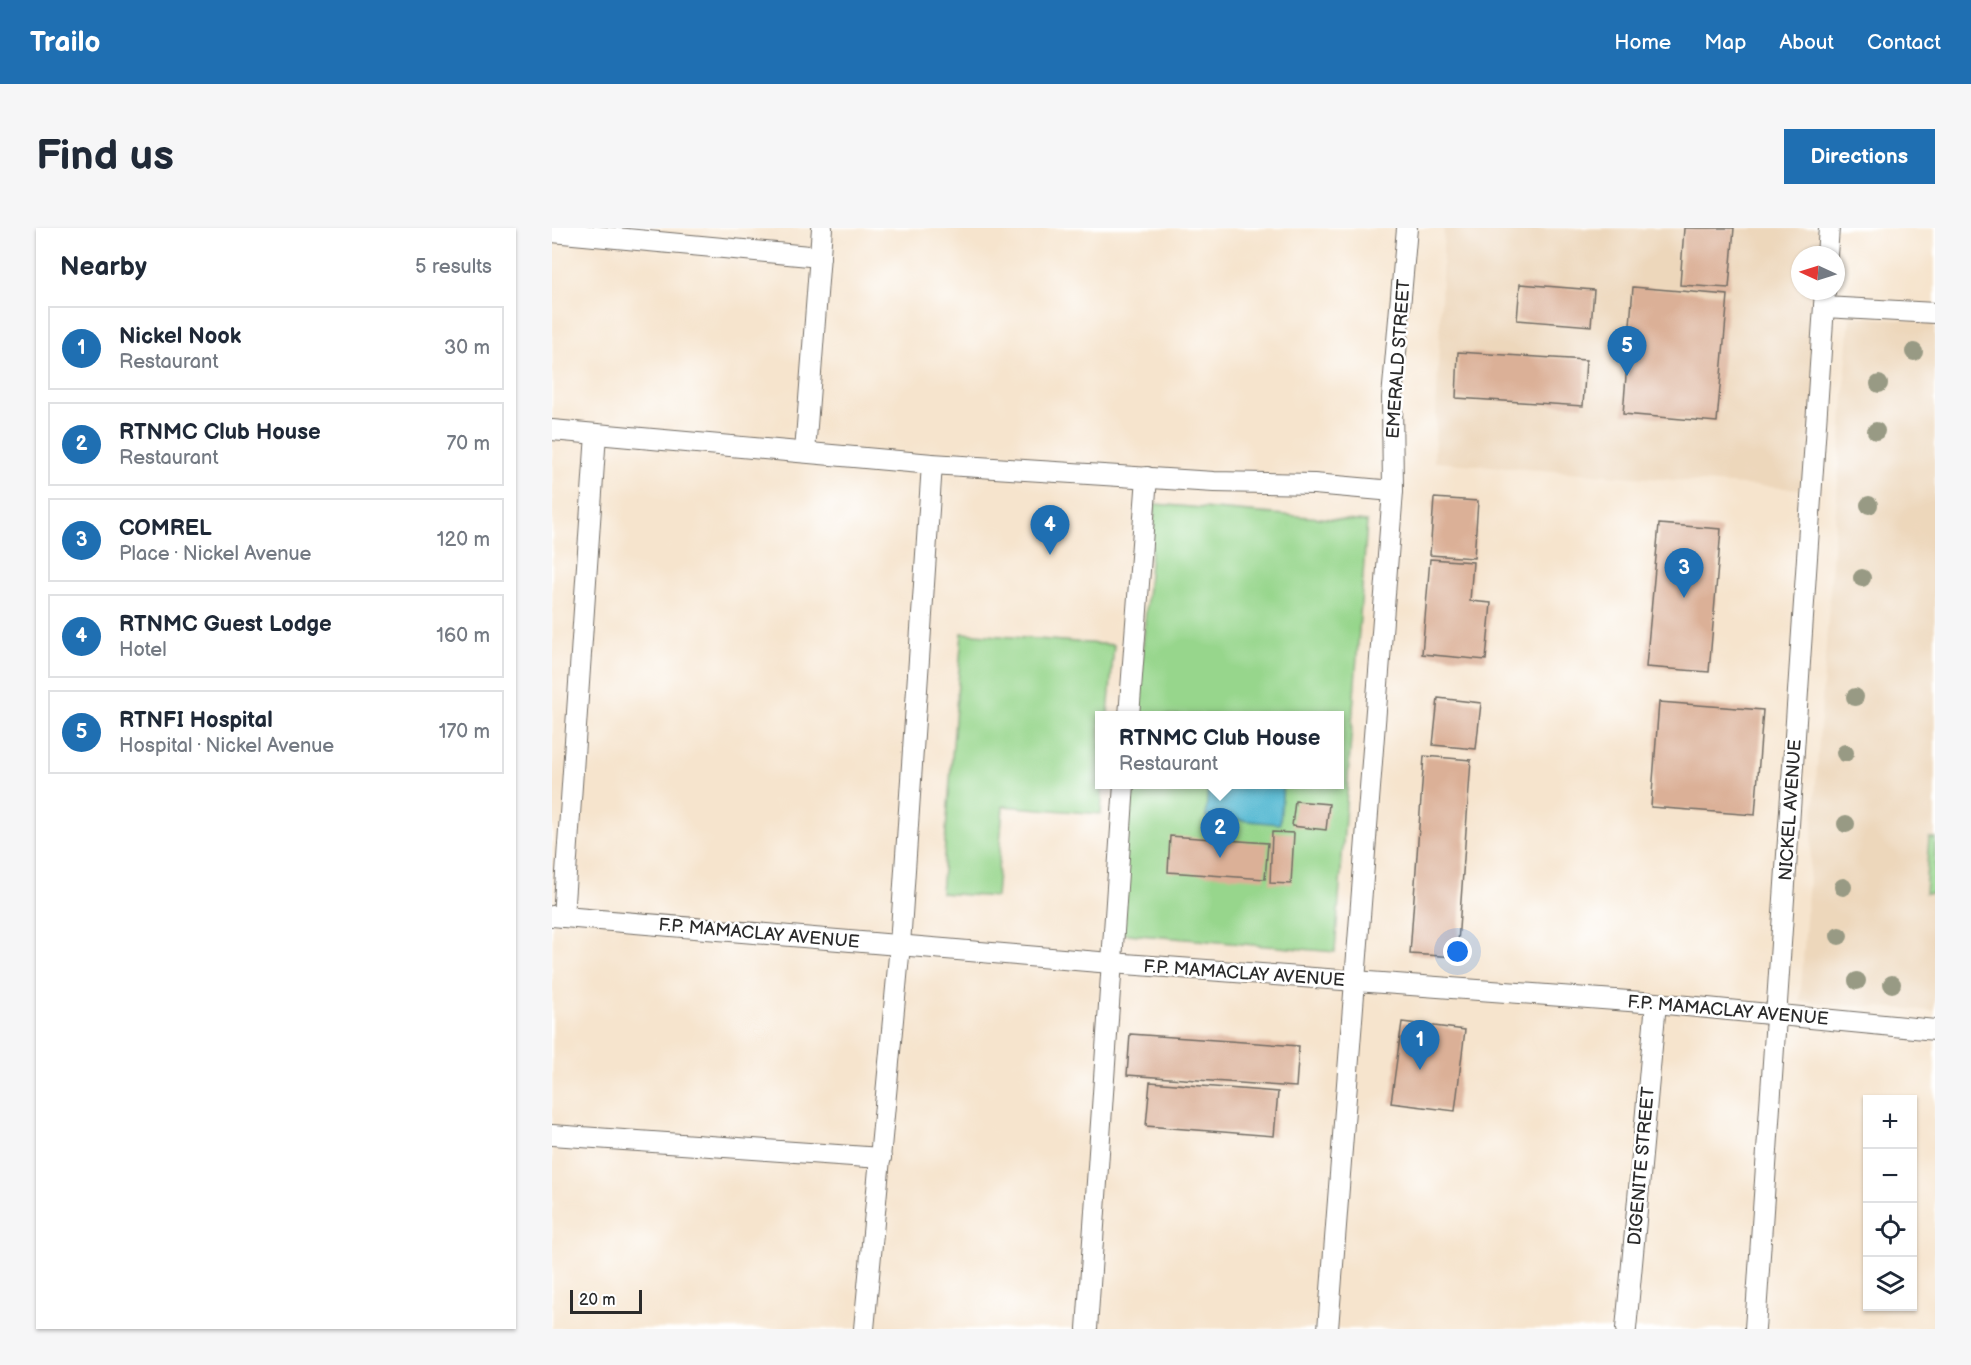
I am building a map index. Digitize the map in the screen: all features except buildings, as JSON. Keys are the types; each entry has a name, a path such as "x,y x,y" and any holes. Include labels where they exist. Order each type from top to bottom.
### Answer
{"street":[{"path":"805,452 822,228"},
{"name":"EMERALD STREET","path":"1328,1329 1393,491 1392,398 1407,228"},
{"path":"1828,246 1829,228"},
{"path":"552,232 820,257"},
{"name":"NICKEL AVENUE","path":"1755,1329 1825,300"},
{"path":"1833,300 1935,313"},
{"path":"552,430 932,464 1214,482 1314,484 1393,491"},
{"path":"558,917 596,434"},
{"path":"864,1329 900,945 932,464"},
{"path":"1129,711 1147,477"},
{"path":"1087,1329 1124,789"},
{"name":"F.P. MAMACLAY AVENUE","path":"558,917 1111,963 1656,1003 1935,1030"},
{"name":"DIGENITE STREET","path":"1626,1329 1656,1003"},
{"path":"552,1135 881,1158"}],"shaded area":[{"path":"1444,228 1825,228 1824,246 1791,246 1791,300 1822,300 1812,490 1434,462"},
{"path":"1850,316 1935,323 1935,1011 1800,1002"}],"green space":[{"path":"1155,504 1367,522 1335,952 1117,933 1130,789 1344,789 1344,711 1137,711"},
{"path":"962,633 1114,645 1108,711 1095,711 1095,789 1103,789 1101,814 1003,806 996,897 941,893"},
{"path":"1929,838 1935,838 1935,893 1925,893"}],"water":[{"path":"1208,789 1283,789 1280,824 1206,817"}],"place":[{"name":"RTNFI Hospital","path":"1627,376"},
{"name":"RTNMC Guest Lodge","path":"1050,555"},
{"name":"COMREL","path":"1684,598"},
{"name":"RTNMC Club House","path":"1220,858"},
{"name":"Nickel Nook","path":"1420,1070"}]}
